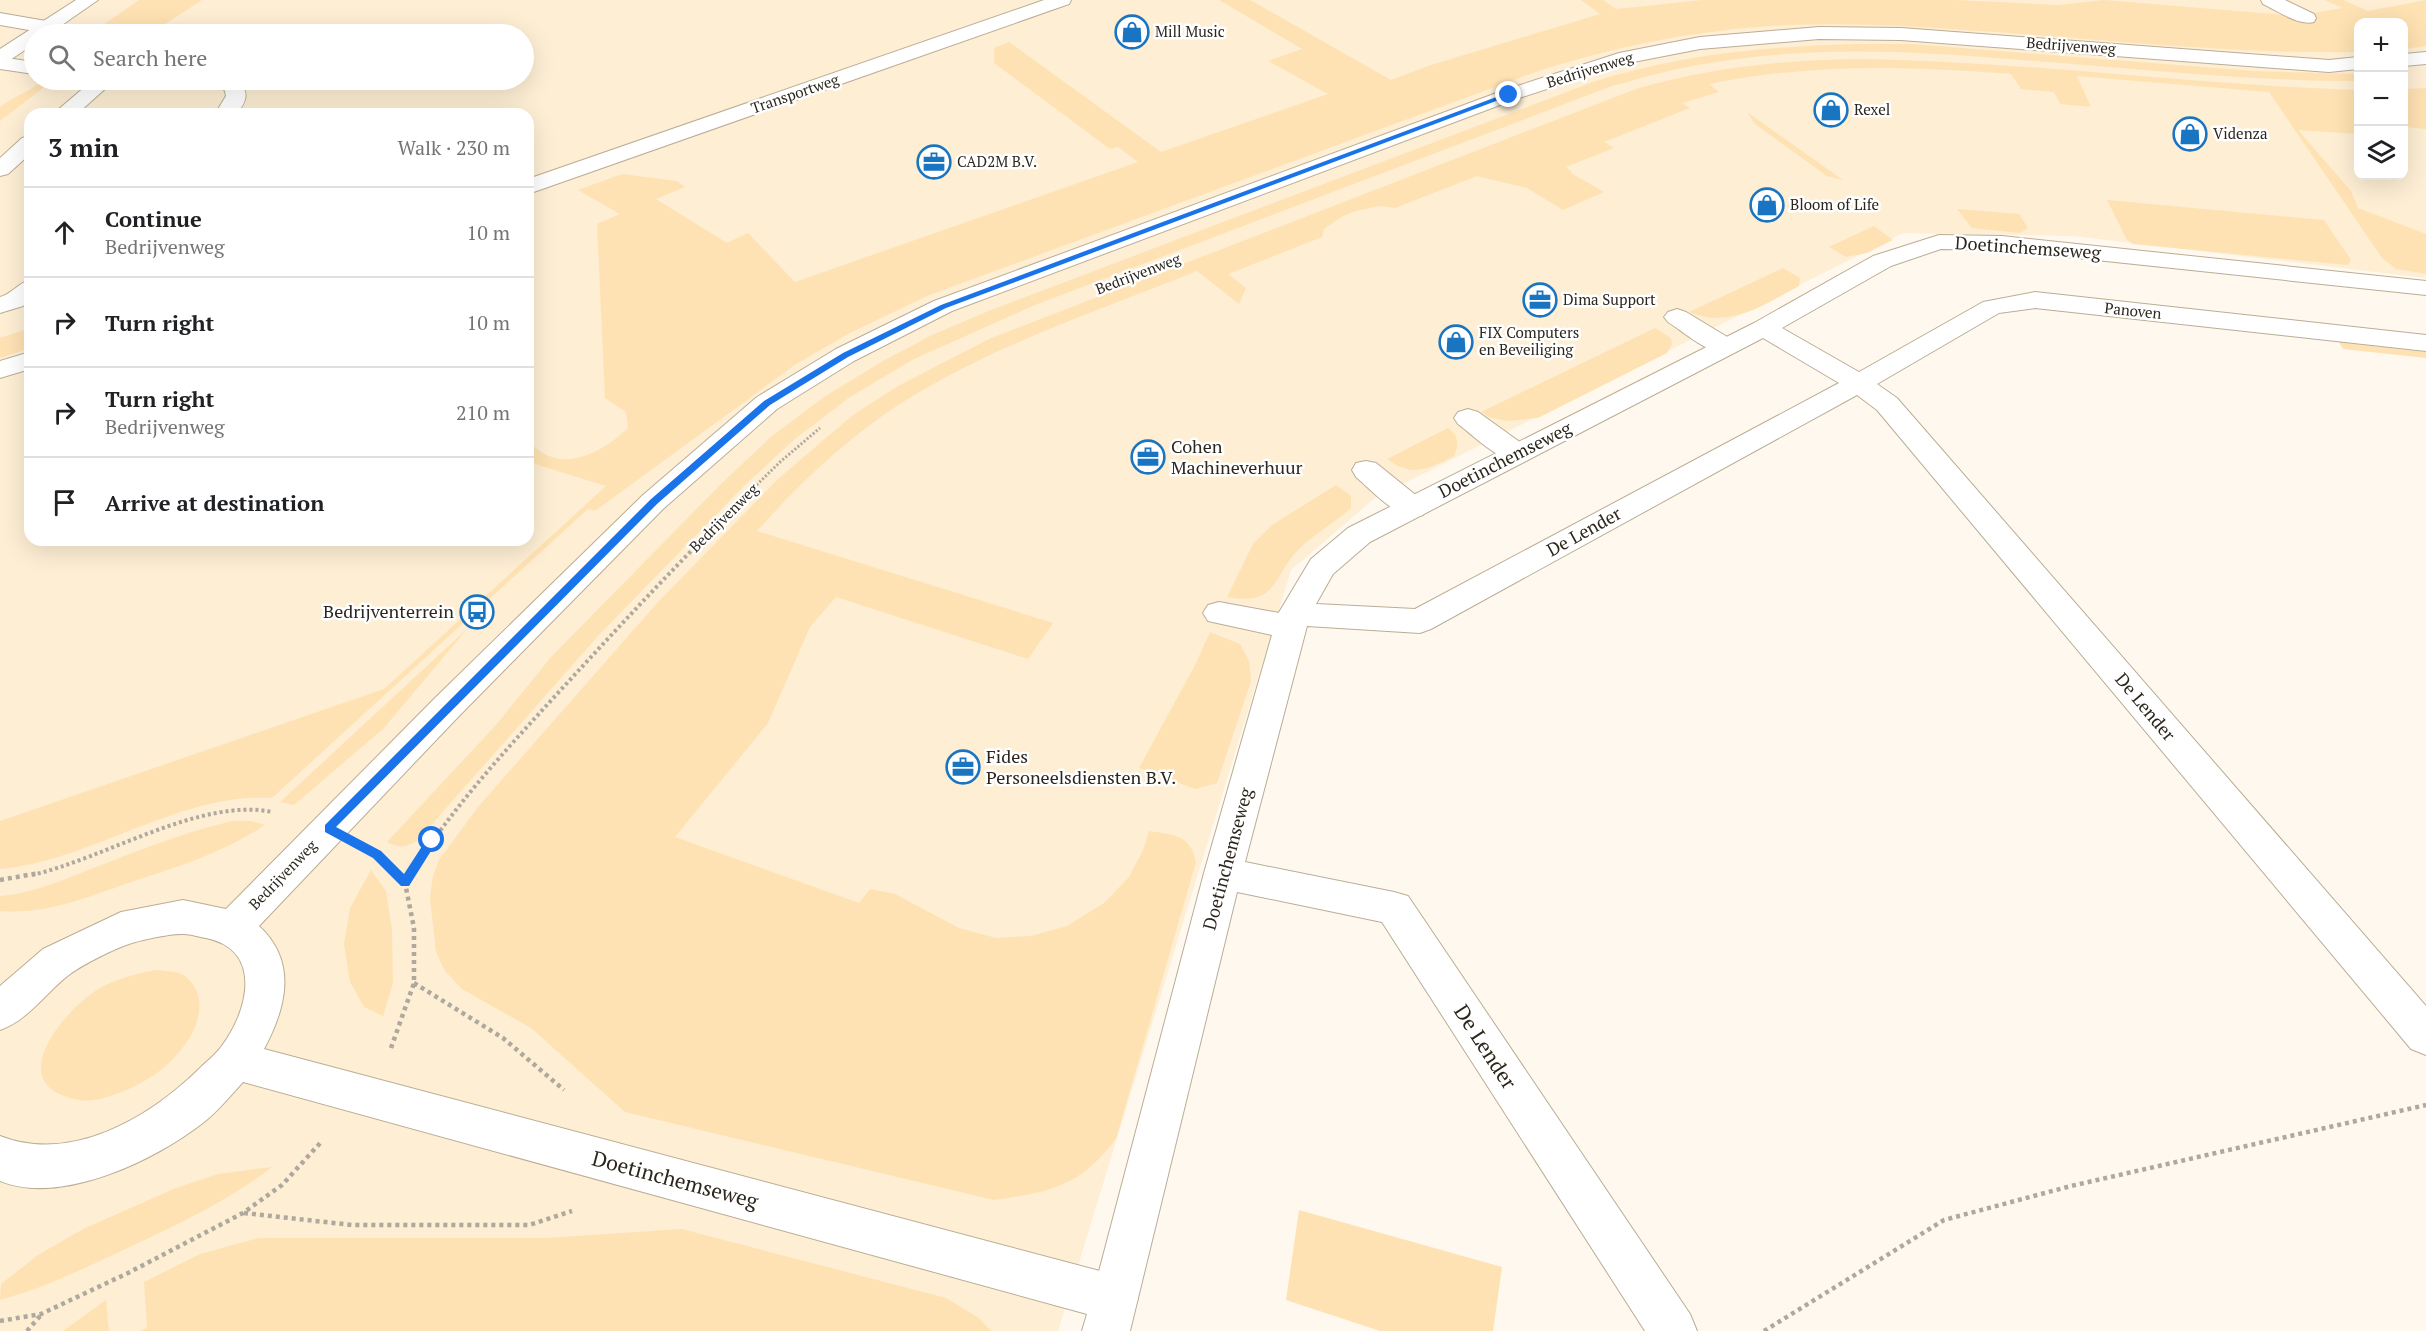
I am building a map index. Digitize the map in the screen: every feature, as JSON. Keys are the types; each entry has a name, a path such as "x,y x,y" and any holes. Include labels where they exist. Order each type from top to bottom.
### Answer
{"street":[{"path":"51,24 89,0"},
{"name":"Transportweg","path":"534,185 1062,0"},
{"path":"2270,0 2307,18"},
{"path":"0,19 29,24"},
{"name":"Bedrijvenweg","path":"233,927 328,828 654,502 767,403 845,355 954,302 1509,95 1619,59 1700,43 1819,33 1901,34 2329,66 2354,63"},
{"path":"0,58 24,42"},
{"path":"2408,60 2426,58"},
{"path":"0,63 24,67"},
{"path":"71,108 93,90"},
{"path":"231,108 236,101 236,90"},
{"path":"0,169 24,148"},
{"name":"Doetinchemseweg","path":"236,1061 1110,1315 1223,873 1292,621 1322,567 1359,535 1763,328 1882,261 1939,242 2002,243 2426,288"},
{"path":"0,305 14,301 24,292"},
{"name":"Panoven","path":"1859,383 1992,307 2035,300 2426,343"},
{"path":"1677,317 1725,347"},
{"name":"De Lender","path":"1763,328 1859,383 1887,404 2426,1036"},
{"path":"0,370 24,362"},
{"name":"De Lender","path":"1220,613 1292,621 1420,621 1859,383"},
{"path":"1468,418 1518,454"},
{"path":"1366,470 1413,508"},
{"name":"De Lender","path":"1223,873 1394,908 1673,1331"},
{"path":"1,1009 57,961 121,929 183,917 233,927 257,949 267,980 260,1019 236,1061 190,1107 132,1144 69,1166 5,1168"}],"path":[{"name":"Bedrijvenweg","path":"328,828 377,854 405,883 432,840 476,783 665,576 780,462 826,424"},
{"path":"0,880 19,879 49,871 210,813 261,808 328,828"},
{"path":"414,983 504,1038 568,1094"},
{"path":"1764,1331 1944,1220 2071,1186 2426,1105"},
{"path":"0,1321 41,1314 128,1273 243,1213 352,1225 530,1225 580,1208"},
{"path":"27,1331 41,1314"}],"shaded area":[{"path":"0,0 2426,0 2426,278 2073,236 1903,233 1375,498 1291,570 1058,1331 0,1331"},
{"path":"139,0 202,0 165,24 104,24"},
{"path":"1219,0 1250,0 1391,80 1431,65 1600,14 1581,0 1603,0 1616,9 1703,0 1955,0 2058,5 2104,0 2298,16 2342,8 2325,0 2343,0 2368,11 2426,0 2426,46 2408,48 2408,18 2354,18 2354,52 2227,49 1900,26 1791,25 1725,30 1660,40 1596,54 1533,73 927,296 850,333 796,364 595,511 588,509 272,798 237,799 203,805 68,854 0,869 0,821 384,689 606,486 534,464 534,446 540,452 553,457 566,459 579,457 605,446 628,428 626,412 605,398 597,224 620,214 578,190 622,174 677,181 685,187 656,199 727,243 748,233 795,282 1138,162 1118,147 1110,149 994,63 994,48 1009,42 1161,152 1328,94 1268,61 1302,49"},
{"path":"1912,44 2253,71 2354,74 2354,81 2227,76 1897,52 1784,54 1697,65 1612,86 1035,305 912,360 850,397 796,438 746,484 598,636 417,841 402,846 387,842 496,725 551,657 722,483 772,436 824,397 883,361 932,335 991,310 1593,82 1626,72 1691,58 1788,47"},
{"path":"1857,59 1983,64 2354,90 2354,134 2298,130 2351,191 2358,208 2426,234 2426,274 2396,269 2382,258 2269,92 2077,76 2091,107 2060,104 2054,92 2021,89 2011,74 1896,68 1786,72 1709,84 1719,92 1682,103 1690,108 1604,142 1614,148 1566,167 1571,173 1604,192 1563,210 1527,188 1477,176 1395,208 1379,206 1343,216 1324,229 1322,237 1228,274 1246,288 1239,304 1197,271 995,353 930,386 859,433 816,470 757,531 1053,623 1028,659 836,597 810,627 768,723 675,837 859,903 870,889 895,894 959,928 996,938 1031,936 1067,926 1104,903 1129,877 1143,850 1149,831 1173,835 1190,846 1196,862 1116,1139 1103,1155 1077,1177 1048,1190 994,1200 625,1112 531,1028 462,989 445,971 436,952 430,898 433,876 439,860 478,807 658,602 778,479 853,415 898,386 989,339 1636,89 1746,66"},
{"path":"2426,88 2426,129 2408,127 2408,89"},
{"path":"29,90 41,90 0,121 0,107"},
{"path":"1747,112 1843,180 1827,176 1755,124"},
{"path":"2107,200 2324,220 2351,260 2348,265 2133,244 2127,240"},
{"path":"1957,209 2019,214 2028,228 2020,233 1972,228"},
{"path":"1874,226 1893,240 1867,253 1846,257 1829,247"},
{"path":"1783,268 1800,278 1799,286 1760,307 1719,318 1704,317 1689,312"},
{"path":"1655,328 1671,338 1672,344 1667,353 1538,418 1507,421 1489,417 1481,412"},
{"path":"24,330 24,350 0,358 0,338"},
{"path":"2339,342 2426,352 2426,358 2343,349"},
{"path":"1448,428 1457,440 1454,456 1421,470 1405,468 1387,459"},
{"path":"1336,485 1351,496 1351,508 1300,548 1266,593 1244,599 1227,597 1253,544 1272,525"},
{"path":"468,628 383,729 294,805 280,802"},
{"path":"1210,632 1240,644 1249,661 1251,681 1217,783 1195,789 1139,768 1194,667"},
{"path":"233,821 251,821 265,825 201,858 85,898 35,910 0,911 0,896 22,893 45,886 142,849"},
{"path":"371,870 386,891 392,929 393,983 383,1016 364,1007 350,982 344,944 350,908"},
{"path":"156,970 182,974 194,986 199,1003 199,1014 191,1035 169,1063 148,1079 126,1090 99,1099 73,1099 48,1086 41,1073 42,1057 49,1040 60,1024 100,988 127,977"},
{"path":"272,1167 236,1192 198,1214 61,1279 0,1300 1,1284 38,1255 85,1228 176,1188 218,1174"},
{"path":"1299,1210 1502,1267 1493,1331 1380,1331 1286,1300"},
{"path":"682,1229 946,1298 979,1318 991,1331 140,1331 147,1328 144,1282 200,1254 259,1238 546,1238"},
{"path":"106,1300 109,1331 63,1331"}],"place":[{"name":"Mill Music","path":"1132,32"},
{"name":"Rexel","path":"1831,110"},
{"name":"Videnza","path":"2190,134"},
{"name":"CAD2M B.V.","path":"934,162"},
{"name":"Bloom of Life","path":"1767,205"},
{"name":"Dima Support","path":"1540,300"},
{"name":"FIX Computers en Beveiliging","path":"1456,342"},
{"name":"Cohen Machineverhuur","path":"1148,457"},
{"name":"Bedrijventerrein","path":"477,612"},
{"name":"Fides Personeelsdiensten B.V.","path":"963,767"}],"route":[{"path":"432,840 405,883 377,854 328,828 654,502 767,403 845,355 943,306 1297,176 1509,95"}]}
